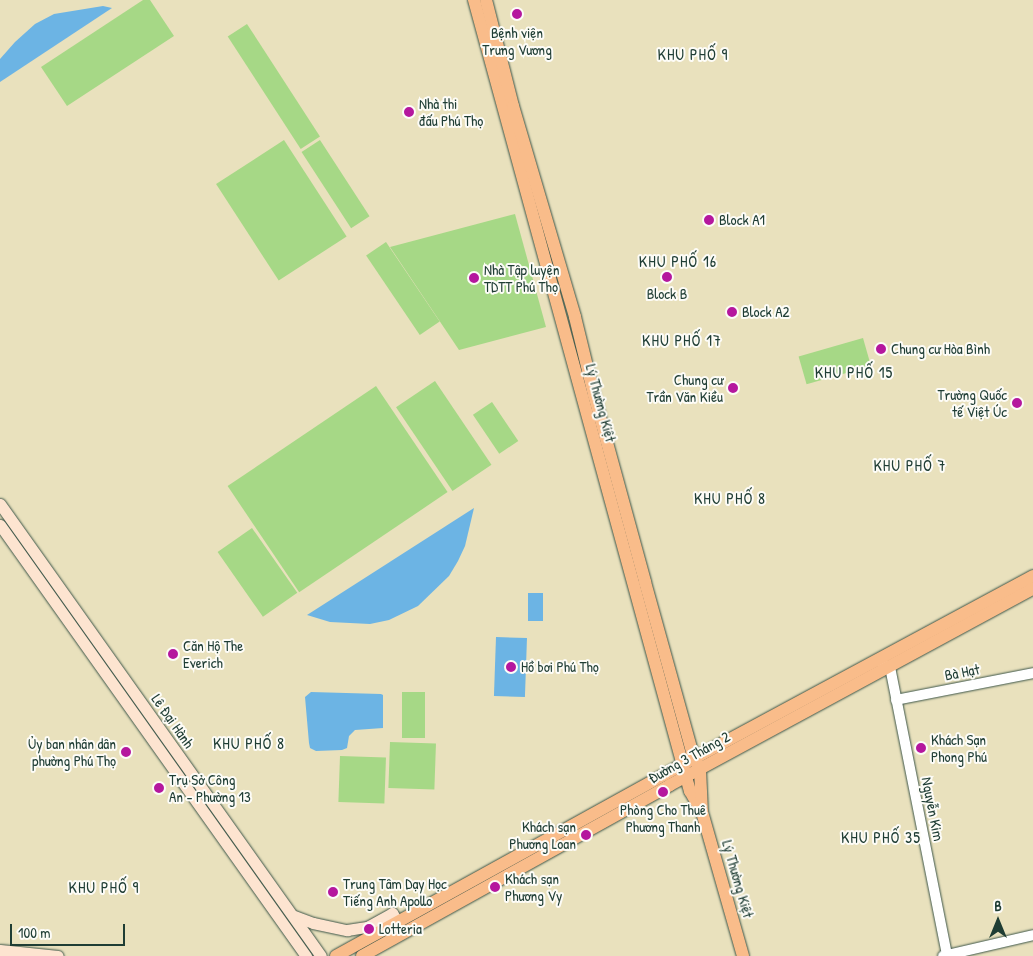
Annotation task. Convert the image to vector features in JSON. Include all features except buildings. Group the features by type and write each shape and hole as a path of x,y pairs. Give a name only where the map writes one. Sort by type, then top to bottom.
{"main road":[{"name":"Lý Thường Kiệt","path":"474,0 685,770 693,797 702,812"},
{"name":"Lý Thường Kiệt","path":"486,0 513,106 575,317 594,395 687,734 698,764 702,812 743,956"},
{"name":"Lê Đại Hành","path":"2,512 321,956"},
{"name":"Lê Đại Hành","path":"0,525 306,956"},
{"path":"874,661 1033,576"},
{"name":"Đường 3 Tháng 2","path":"362,956 685,770 890,667 1033,589"},
{"name":"Đường 3 Tháng 2","path":"698,764 725,742 874,661"},
{"path":"687,734 703,742 725,742"},
{"path":"679,748 669,779 693,797"},
{"name":"Đường 3 Tháng 2","path":"336,956 669,779"},
{"path":"294,916 313,923 347,930 366,927 392,913 398,922"},
{"path":"0,950 58,956"}],"street":[{"path":"874,661 890,667"},
{"name":"Nguyễn Kim","path":"890,667 945,956"},
{"name":"Bà Hạt","path":"896,700 1033,673"},
{"path":"945,956 1033,935"}],"green space":[{"path":"143,0 150,0 174,36 67,106 41,67"},
{"path":"247,24 320,136 301,149 228,37"},
{"path":"284,140 347,236 279,281 216,184"},
{"path":"320,140 370,216 351,228 302,152"},
{"path":"515,214 546,327 459,350 390,247"},
{"path":"386,242 440,322 420,335 366,255"},
{"path":"863,338 871,366 807,384 799,356"},
{"path":"435,381 491,465 453,491 396,407"},
{"path":"376,386 448,492 299,592 228,486"},
{"path":"492,402 518,441 499,454 473,415"},
{"path":"252,528 297,593 263,617 218,552"},
{"path":"402,692 425,692 425,738 402,738"},
{"path":"390,742 436,744 434,790 388,788"},
{"path":"340,756 386,758 384,804 338,802"}],"water":[{"path":"103,6 112,8 0,82 0,59 35,24 54,14"},
{"path":"474,508 465,546 458,561 449,576 418,606 389,620 370,624 330,622 307,615"},
{"path":"528,593 543,593 543,621 528,621"},
{"name":"Hồ bơi Phú Thọ","path":"496,637 527,638 525,697 494,696"},
{"path":"311,692 383,695 383,728 355,730 349,736 347,748 342,750 316,751 310,748 305,697"}],"place":[{"name":"Bệnh viện Trưng Vương","path":"517,14"},
{"name":"Nhà thi đấu Phú Thọ","path":"409,112"},
{"name":"Block A1","path":"709,220"},
{"name":"Block B","path":"667,277"},
{"name":"Nhà Tập luyện TDTT Phú Thọ","path":"474,278"},
{"name":"Block A2","path":"732,312"},
{"name":"Chung cư Hòa Bình","path":"881,349"},
{"name":"Chung cư Trần Văn Kiều","path":"733,388"},
{"name":"Trường Quốc tế Việt Úc","path":"1017,403"},
{"name":"Căn Hộ The Everich","path":"173,654"},
{"name":"Hồ bơi Phú Thọ","path":"511,667"},
{"name":"Khách Sạn Phong Phú","path":"921,748"},
{"name":"Ủy ban nhân dân phường Phú Thọ","path":"126,752"},
{"name":"Trụ Sở Công An - Phường 13","path":"159,788"},
{"name":"Phòng Cho Thuê Phương Thanh","path":"663,792"},
{"name":"Khách sạn Phương Loan","path":"586,835"},
{"name":"Khách sạn Phương Vy","path":"495,887"},
{"name":"Trung Tâm Dạy Học Tiếng Anh Apollo","path":"333,892"},
{"name":"Lotteria","path":"369,929"}],"district":[{"name":"KHU PHỐ 9","path":"693,54"},
{"name":"KHU PHỐ 16","path":"678,261"},
{"name":"KHU PHỐ 17","path":"682,340"},
{"name":"KHU PHỐ 15","path":"854,372"},
{"name":"KHU PHỐ 7","path":"910,465"},
{"name":"KHU PHỐ 8","path":"730,498"},
{"name":"KHU PHỐ 8","path":"249,743"},
{"name":"KHU PHỐ 35","path":"881,837"},
{"name":"KHU PHỐ 9","path":"104,887"}]}
